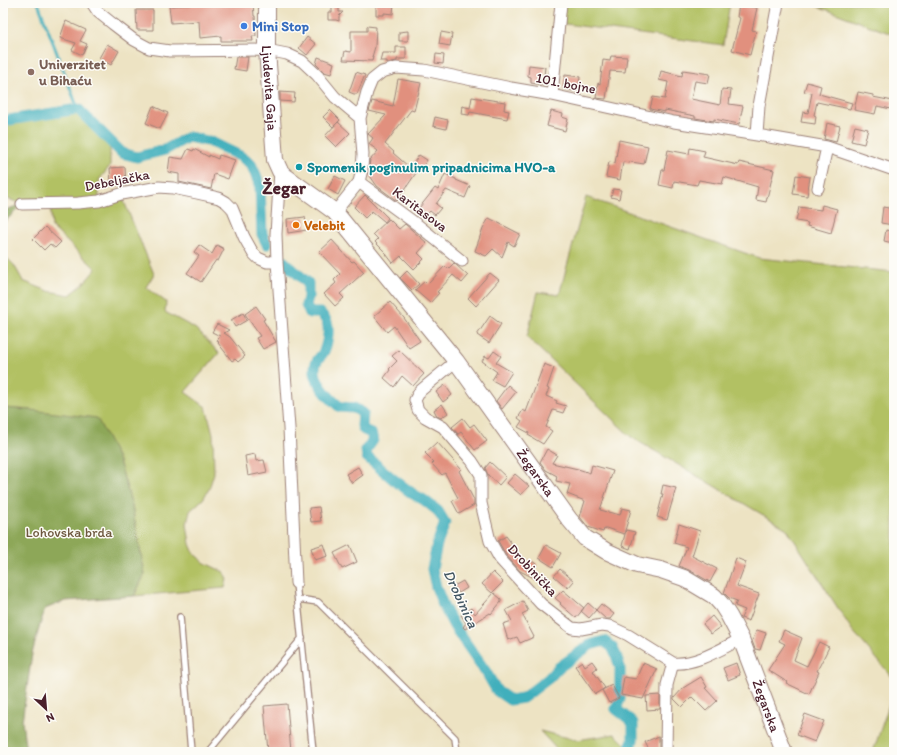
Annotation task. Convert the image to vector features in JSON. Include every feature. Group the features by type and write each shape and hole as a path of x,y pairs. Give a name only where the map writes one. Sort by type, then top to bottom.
{"street":[{"path":"92,3 98,12 113,24 134,40 149,48 170,51 267,50 287,54 302,61 335,97 360,118"},
{"name":"Ljudevita Gaja","path":"267,3 267,50 274,160 280,172"},
{"path":"552,95 561,3"},
{"path":"757,135 759,106 778,3"},
{"name":"101. bojne","path":"335,212 359,182 363,154 360,118 372,80 382,72 396,68 424,70 552,95 674,122 827,147 894,170"},
{"path":"818,188 827,147"},
{"path":"280,172 276,234 277,262 289,428 296,583"},
{"name":"Žegarska","path":"280,172 335,212 456,361 569,519 585,538 606,551 637,566 661,570 684,578 714,596 722,605 741,639 784,752"},
{"name":"Karitasova","path":"359,182 419,226 462,261"},
{"name":"Debeljačka","path":"22,204 100,201 121,194 158,187 173,188 197,193 218,198 226,202 232,208 244,237 253,253 258,258 267,262 277,262"},
{"name":"Drobinička","path":"456,361 420,391 415,400 418,410 425,417 443,427 472,461 481,475 481,504 487,532 492,546 500,559 541,604 572,628 581,629 602,625 609,626 628,635 673,663"},
{"path":"666,752 667,685 673,663 681,664 711,654 741,639"}],"lane":[{"path":"296,583 313,752"},
{"path":"298,600 318,602 455,738 457,752"},
{"path":"180,617 191,752"},
{"path":"208,752 302,638"}],"green space":[{"path":"561,3 730,3 723,45 558,23"},
{"path":"809,3 894,3 894,35"},
{"path":"78,109 110,142 110,166 99,180 99,200 121,194 154,274 146,287 166,302 165,312 196,329 219,353 185,392 206,407 213,434 214,473 209,489 203,499 190,511 187,524 190,544 194,554 205,563 224,572 227,579 225,588 134,596 145,574 132,506 119,461 31,410 3,408 3,254 14,265 23,281 48,291 70,295 82,285 96,269 52,227 50,203 22,204 3,197 3,121"},
{"path":"586,197 759,258 894,272 894,679 852,630 787,529 631,437 527,337 538,292 559,295"},
{"path":"22,204 3,224 3,211"},
{"name":"Lohovska brda","path":"3,408 97,418 119,461 132,506 145,574 134,596 65,601 45,609 32,654 22,721 26,752 3,752"},
{"path":"894,690 894,752 873,752"},
{"path":"540,731 577,740 615,734 627,746 629,752 559,752"}],"building":[{"path":"190,3 253,3 256,36 252,36 253,41 221,41 221,36 200,38 199,21 171,23 169,6 190,5"},
{"path":"332,3 339,3 339,12 343,12 339,16 339,21 328,20 328,12 332,12"},
{"path":"376,3 394,3 393,14 384,13 384,15 376,15"},
{"path":"739,5 757,8 752,30 756,31 750,55 732,50 740,18 737,17"},
{"path":"136,10 153,10 153,30 137,30"},
{"path":"66,21 86,30 80,41 87,44 82,55 72,50 76,43 60,38"},
{"path":"367,26 376,27 375,47 372,61 343,60 345,51 351,52 351,31 367,31"},
{"path":"408,31 408,41 399,41 399,32"},
{"path":"441,32 452,34 450,46 439,44"},
{"path":"307,37 316,44 307,55 299,48"},
{"path":"107,44 119,51 111,65 99,58"},
{"path":"396,47 406,47 406,59 397,59 397,61 387,63 387,61 380,61 382,53 396,53"},
{"path":"436,54 444,55 443,64 435,63"},
{"path":"611,56 627,57 625,72 610,71 606,99 596,98 598,83 600,84 603,60 610,61"},
{"path":"236,57 248,57 246,71 234,69"},
{"path":"318,57 334,63 331,74 324,72 316,64"},
{"path":"529,65 545,67 543,85 531,83 531,77 528,76"},
{"path":"683,70 710,74 708,83 695,81 691,99 720,105 722,89 731,90 729,104 743,106 739,124 714,119 714,121 695,118 695,116 665,110 665,112 650,109 653,97 665,99 668,82 659,80 661,71 682,76"},
{"path":"356,72 365,75 357,94 354,94 349,92"},
{"path":"565,75 580,77 578,92 563,89"},
{"path":"398,79 421,83 414,111 411,110 385,144 416,173 397,201 377,186 368,173 370,160 378,151 369,144 373,138 368,134 386,115 369,111 372,101 393,106"},
{"path":"807,82 821,86 819,94 852,103 850,109 817,102 814,115 816,116 815,124 801,122 803,112 808,113 812,93 804,92"},
{"path":"280,92 295,93 294,102 280,101"},
{"path":"858,92 893,101 891,109 877,106 875,114 854,110"},
{"path":"472,97 505,102 504,110 509,111 507,119 470,112 469,115 461,114 462,106 470,108"},
{"path":"153,106 168,113 160,129 146,123"},
{"path":"330,110 340,120 333,127 323,117"},
{"path":"551,111 563,114 562,117 568,119 565,131 547,126"},
{"path":"435,117 448,120 446,129 433,126"},
{"path":"338,122 350,133 336,147 325,136"},
{"path":"827,123 840,126 836,142 824,139"},
{"path":"855,126 868,129 864,144 851,141"},
{"path":"619,140 648,146 644,164 623,162 620,180 606,177 609,162 615,163"},
{"path":"690,148 705,151 703,157 738,165 739,162 774,170 766,202 756,200 758,187 724,177 722,184 699,180 697,185 674,181 673,188 659,185 668,150 689,154"},
{"path":"188,149 193,151 194,149 209,157 209,155 218,159 219,155 235,160 228,179 214,174 211,189 179,182 179,174 168,172 170,157 183,159"},
{"path":"419,155 427,160 420,171 412,165"},
{"path":"125,167 126,185 111,186 110,168"},
{"path":"445,174 470,186 465,198 446,190 436,204 441,208 435,215 430,211 427,214 419,208 435,188 438,190"},
{"path":"796,175 810,177 807,196 793,194"},
{"path":"335,176 345,181 338,195 328,189"},
{"path":"613,189 621,190 619,199 611,197"},
{"path":"365,195 388,218 385,222 372,211 365,218 354,207"},
{"path":"822,205 837,209 831,233 807,226 808,223 796,221 799,207 821,210"},
{"path":"883,207 894,209 893,225 881,223"},
{"path":"305,217 307,230 288,233 287,219"},
{"path":"489,218 520,234 514,246 508,242 502,257 493,249 486,256 475,251 483,228"},
{"path":"389,219 399,229 405,224 427,243 418,253 424,259 414,269 401,256 393,263 387,254 375,242 378,239 373,234"},
{"path":"45,227 61,242 55,248 50,244 44,250 33,239"},
{"path":"886,230 894,232 893,243 884,241"},
{"path":"332,240 352,262 354,261 364,272 340,294 344,298 335,306 324,294 336,283 334,280 340,274 319,252"},
{"path":"199,245 212,254 217,245 224,249 218,261 216,260 201,282 187,273 199,256 194,252"},
{"path":"454,263 468,276 462,283 453,275 437,292 439,293 430,303 415,290 425,281 428,284 445,266 448,269"},
{"path":"407,271 419,284 412,290 400,278"},
{"path":"490,273 499,280 476,306 468,298"},
{"path":"390,302 404,318 420,341 409,348 394,326 387,332 374,316"},
{"path":"256,306 265,319 263,320 276,342 263,349 256,338 260,336 245,314"},
{"path":"243,313 247,320 235,327 231,320"},
{"path":"490,316 501,324 489,343 477,335"},
{"path":"217,324 229,330 224,333 230,337 245,356 238,362 235,359 232,361 218,343 219,342 217,341 220,336 212,332"},
{"path":"399,350 424,374 413,386 402,376 394,387 384,378 390,370 389,369 397,361 392,356"},
{"path":"494,351 501,356 496,363 512,372 503,386 492,380 497,372 482,361 485,356 489,358"},
{"path":"544,364 554,368 547,388 549,389 546,396 557,401 556,403 566,406 563,413 553,410 546,427 552,431 543,444 528,435 529,433 518,427 522,421 518,418 523,410 526,412"},
{"path":"445,385 452,395 443,402 436,392"},
{"path":"508,385 516,392 502,409 496,401"},
{"path":"442,404 448,413 441,418 437,416 434,410"},
{"path":"463,418 470,427 474,424 487,441 475,450 461,432 458,434 452,427"},
{"path":"437,442 461,469 459,471 474,500 474,505 459,514 452,501 458,498 445,473 442,475 432,464 434,462 425,453"},
{"path":"547,449 557,455 552,463 590,473 592,465 613,471 600,510 620,515 622,508 631,510 624,534 606,528 603,532 588,527 580,517 585,501 567,494 570,484 556,481 557,476 546,470 540,462"},
{"path":"255,454 256,461 264,460 267,472 248,476 245,456"},
{"path":"490,462 506,477 499,485 488,475 485,468"},
{"path":"358,467 363,475 352,483 346,474"},
{"path":"515,474 529,486 521,495 507,483"},
{"path":"663,485 676,488 667,520 657,517 663,494 661,494"},
{"path":"319,507 321,521 311,522 309,508"},
{"path":"679,524 700,531 692,556 717,569 710,582 679,566 687,547 674,543"},
{"path":"626,530 635,532 630,549 622,546"},
{"path":"506,536 527,564 529,560 537,564 533,572 540,581 520,571 506,555 498,541"},
{"path":"324,544 328,556 315,560 311,548"},
{"path":"350,545 357,562 342,569 334,553"},
{"path":"546,545 561,553 553,567 539,558"},
{"path":"736,558 746,562 737,586 759,594 749,621 741,618 745,610 735,606 737,601 729,598 724,593"},
{"path":"560,569 574,581 568,588 554,576"},
{"path":"493,572 503,582 492,593 482,584"},
{"path":"463,581 467,588 459,593 454,586"},
{"path":"563,590 584,608 576,618 555,598"},
{"path":"494,593 501,599 501,602 491,614 490,613 465,629 463,627 466,623 461,615 471,608 475,614"},
{"path":"523,601 528,611 522,614 534,637 520,643 517,637 508,640 503,624 512,621 506,610"},
{"path":"588,603 596,610 589,618 581,611"},
{"path":"601,604 614,614 610,619 606,619 596,610"},
{"path":"712,616 721,627 711,634 703,624"},
{"path":"757,630 766,633 760,650 755,649 752,641"},
{"path":"784,630 802,638 794,660 807,666 819,642 829,647 817,671 819,672 809,694 786,683 787,682 768,670 785,644 779,641"},
{"path":"582,661 585,666 592,661 597,668 593,671 605,688 595,694 575,666"},
{"path":"643,663 657,669 643,699 621,695 624,677 636,679"},
{"path":"736,663 740,675 728,680 723,668"},
{"path":"701,677 707,687 705,688 717,701 706,711 692,697 682,707 674,698 683,688"},
{"path":"612,685 619,698 609,703 602,690"},
{"path":"660,695 660,709 647,710 646,696"},
{"path":"287,704 291,752 268,752 264,706"},
{"path":"805,714 824,721 815,742 797,735"},
{"path":"659,736 659,752 650,752 645,742"}],"waterway":[{"path":"38,3 78,109"},
{"name":"Drobinica","path":"3,121 78,109 122,153 137,157 165,150 188,137 211,142 240,156 251,164 260,187 262,234 267,244"},
{"name":"Drobinica","path":"283,261 308,283 308,297 306,305 310,313 320,313 327,322 327,342 315,369 318,382 331,399 340,407 354,408 363,413 362,426 364,430 371,433 373,440 366,450 367,457 393,479 438,511 445,523 437,544 432,569 436,587 454,626 486,672 497,691 510,700 523,698 549,678 558,668 590,645 604,641 612,647 620,667 620,699 616,709 633,723 633,740 628,752"}],"place":[{"name":"Mini Stop","path":"244,26"},
{"name":"Univerzitet u Bihaću","path":"31,72"},
{"name":"Spomenik poginulim pripadnicima HVO-a","path":"299,167"},
{"name":"Velebit","path":"296,225"}],"district":[{"name":"Žegar","path":"284,188"}]}
